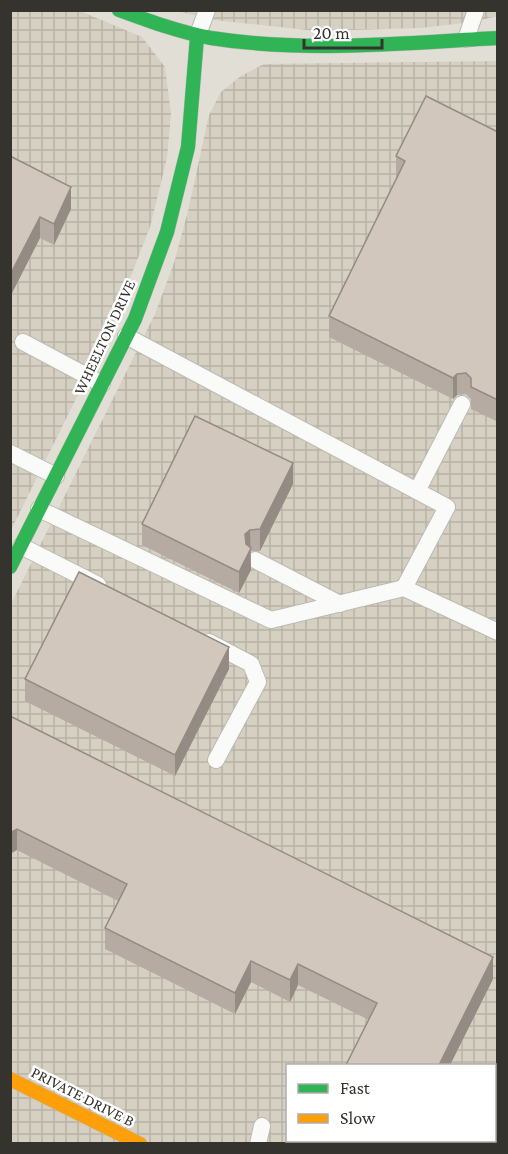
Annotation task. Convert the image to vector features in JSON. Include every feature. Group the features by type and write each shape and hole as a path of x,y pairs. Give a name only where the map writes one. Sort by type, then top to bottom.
{"street":[{"path":"119,10 197,37 330,47 498,38"},
{"name":"WHEELTON DRIVE","path":"10,567 126,336 167,232 188,147 197,37"},
{"name":"PRIVATE DRIVE B","path":"10,1079 140,1143"}],"lane":[{"path":"197,37 207,10"},
{"path":"466,39 476,10"},
{"path":"126,336 447,507 404,588"},
{"path":"23,342 102,384"},
{"path":"417,491 462,404"},
{"path":"10,453 56,476"},
{"path":"39,509 271,620 404,588 498,632"},
{"path":"21,546 115,594"},
{"path":"255,560 340,604"},
{"path":"198,637 251,664 258,682 216,760"},
{"path":"258,1143 262,1126"}],"shaded area":[{"path":"497,10 498,16 472,22 421,28 317,31 213,20 177,11"},
{"path":"11,11 80,11 142,37 165,67 171,114 167,158 150,227 109,332 11,530"},
{"path":"497,61 497,1143 11,1143 10,606 155,314 174,263 209,115 221,92 241,76 264,64"}],"building":[{"path":"426,96 498,132 498,400 471,387 471,378 466,373 457,374 453,378 329,316 405,161 396,156"},
{"path":"10,156 71,187 54,224 40,217 10,275"},
{"path":"195,416 293,463 260,529 250,530 245,534 246,544 251,548 239,572 142,524"},
{"path":"79,572 229,647 175,755 25,679"},
{"path":"10,716 493,957 440,1064 346,1064 377,1003 298,964 290,980 251,961 235,993 105,928 127,884 17,829 10,833"}],"traffic: fast":[{"path":"119,10 187,33 247,43 354,46 498,38"},
{"path":"10,567 135,319 167,232 188,147 197,37"}],"traffic: slow":[{"path":"10,1079 140,1144"}]}
